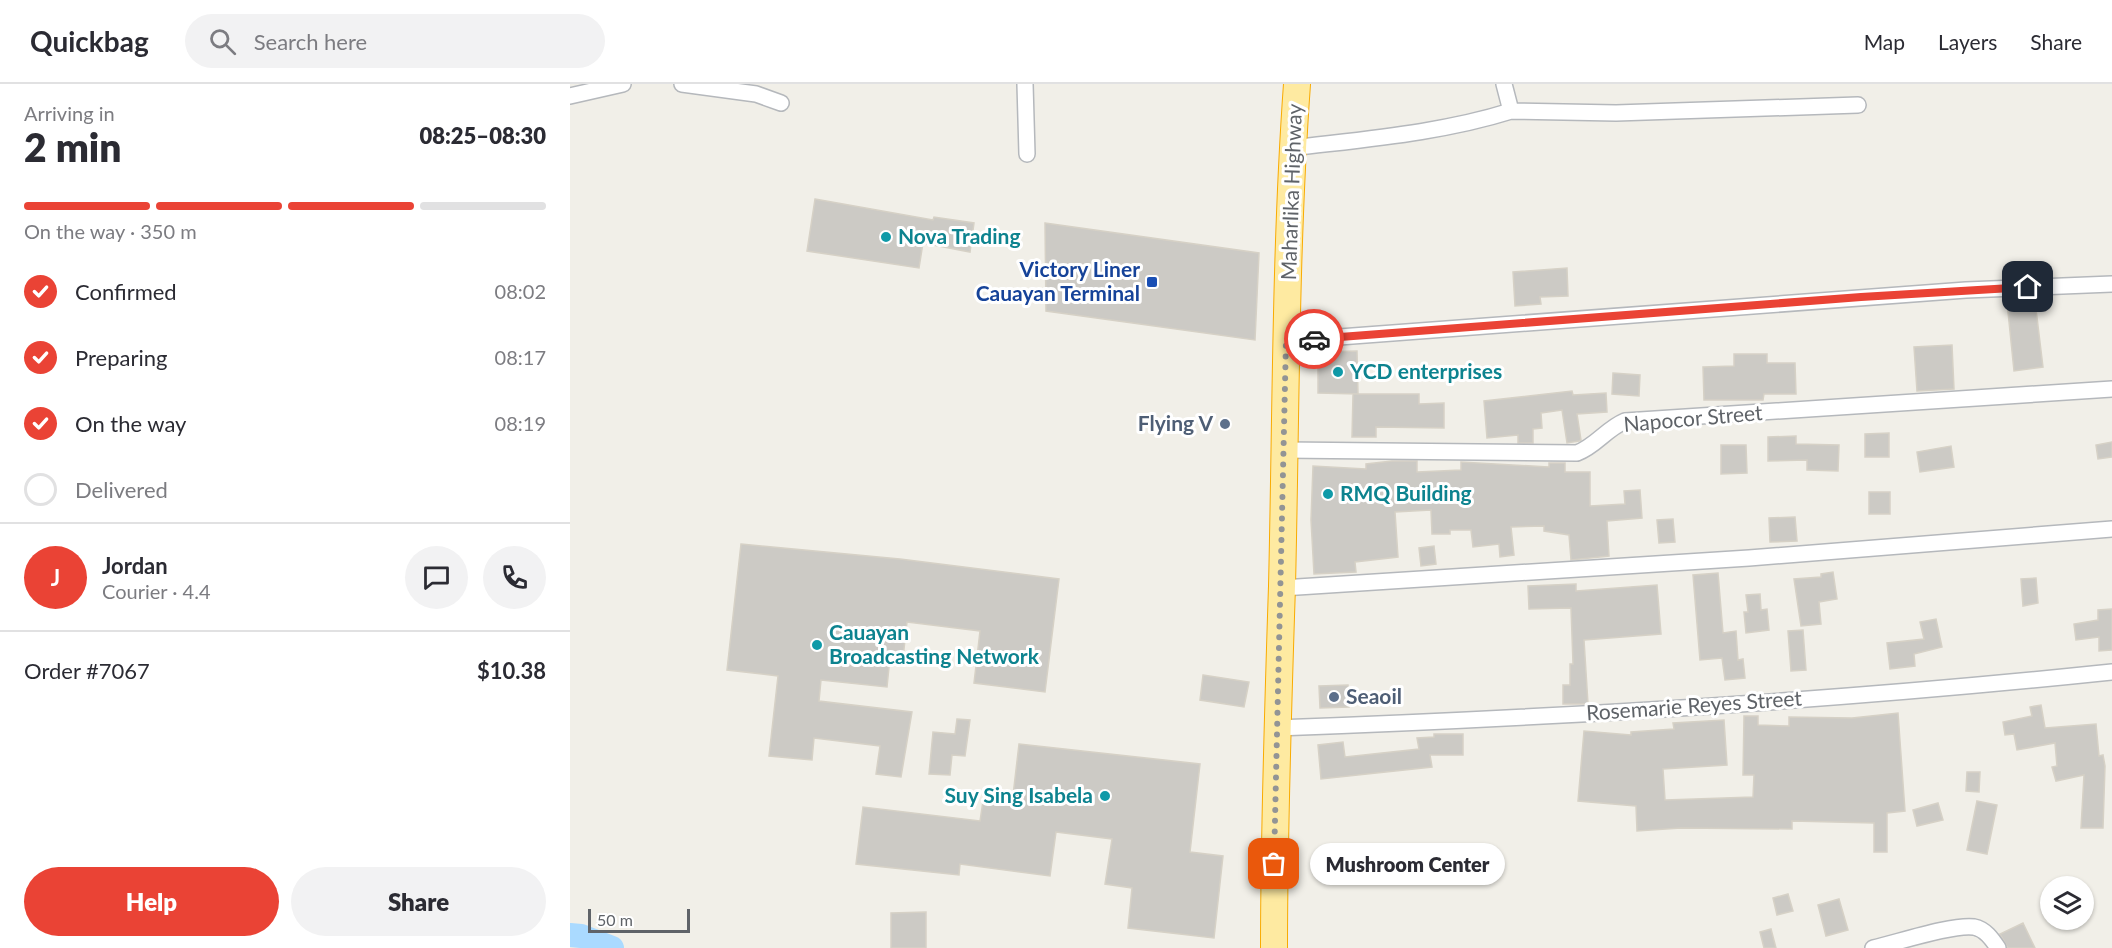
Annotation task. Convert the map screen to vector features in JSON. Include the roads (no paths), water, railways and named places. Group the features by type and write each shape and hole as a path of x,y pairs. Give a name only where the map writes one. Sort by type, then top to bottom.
{"highway":[{"name":"Maharlika Highway","path":"1274,948 1276,728 1282,588 1286,341 1292,148 1297,84"}],"street":[{"path":"570,96 624,84"},
{"path":"682,84 756,94 781,103"},
{"path":"1025,84 1027,154"},
{"path":"1504,84 1511,111"},
{"path":"1292,148 1429,130 1482,120 1511,111 1616,113 1858,105"},
{"path":"1286,341 1931,292 2112,284"},
{"name":"Napocor Street","path":"1284,450 1577,453 1590,449 1610,428 1625,421 2112,389"},
{"path":"1282,588 1725,560 2112,529"},
{"name":"Rosemarie Reyes Street","path":"1276,728 1426,723 1634,711 1960,688 2112,672"},
{"path":"1873,948 1958,928 1973,927 1983,931 1998,948"}],"waterway":[{"path":"570,935 581,936 612,948"}],"place":[{"name":"Nova Trading","path":"886,237"},
{"name":"Victory Liner Cauayan Terminal","path":"1152,282"},
{"name":"YCD enterprises","path":"1338,372"},
{"name":"Flying V","path":"1225,424"},
{"name":"RMQ Building","path":"1328,494"},
{"name":"Cauayan Broadcasting Network","path":"817,645"},
{"name":"Seaoil","path":"1334,697"},
{"name":"Suy Sing Isabela","path":"1105,796"},
{"name":"Mushroom Center","path":"1274,864"}]}
